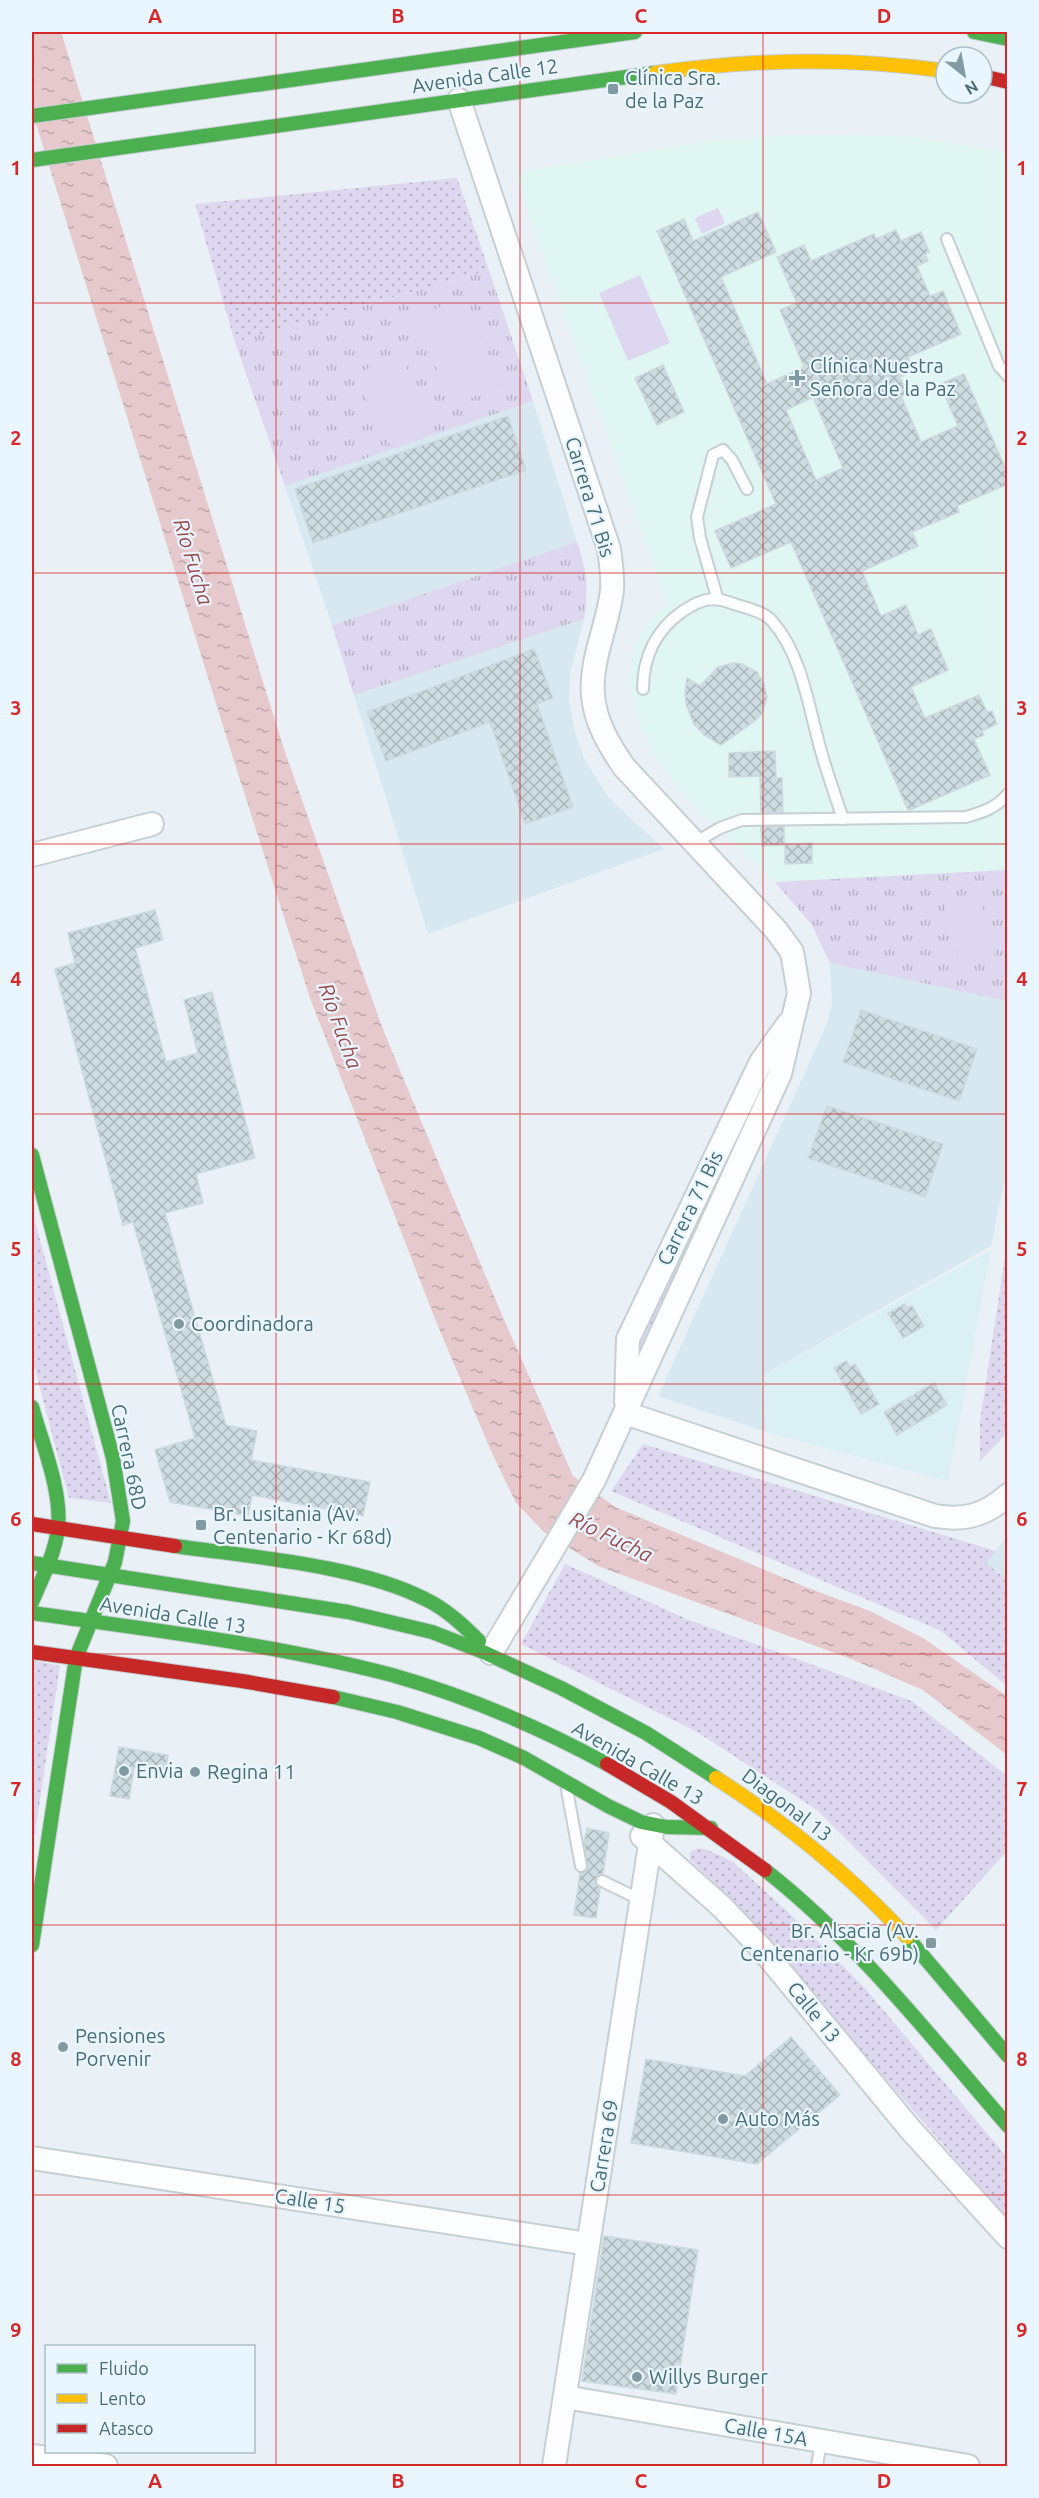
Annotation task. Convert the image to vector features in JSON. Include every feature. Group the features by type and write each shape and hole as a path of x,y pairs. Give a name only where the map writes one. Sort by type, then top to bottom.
{"main road":[{"name":"Avenida Calle 12","path":"32,116 635,32"},
{"path":"974,32 1008,39"},
{"name":"Avenida Calle 12","path":"32,159 709,65 774,60 833,61 934,69"},
{"name":"Carrera 68D","path":"32,1155 113,1458 123,1512 121,1538 110,1575 76,1658 32,1945"},
{"path":"32,1407 55,1496 58,1528 47,1565 32,1602"},
{"path":"32,1524 321,1568 377,1581 407,1590 440,1608 457,1620 491,1653"},
{"name":"Avenida Calle 13","path":"32,1563 348,1612 430,1631 491,1653"},
{"name":"Avenida Calle 13","path":"32,1613 272,1650 342,1664 447,1692 528,1724 641,1782 711,1828"},
{"path":"32,1652 188,1673 347,1700 450,1727 502,1747 604,1804"},
{"name":"Diagonal 13","path":"491,1653 615,1715 664,1744 732,1787 813,1847 891,1921 1008,2056"},
{"path":"450,1727 528,1724"},
{"path":"711,1828 802,1899 832,1928 898,1999 1008,2126"},
{"name":"Avenida Calle 13","path":"652,1834 711,1828"}],"street":[{"name":"Carrera 71 Bis","path":"459,100 609,549 612,573 611,592 594,664 593,696 599,723 609,745 624,767 776,930 792,952 799,993 794,1016 760,1062 627,1339 625,1413 594,1480 491,1653"},
{"path":"32,855 152,824"},
{"path":"625,1413 935,1516 962,1519 974,1516 987,1512 1008,1495"},
{"name":"Calle 13","path":"604,1804 652,1834 761,1948 910,2129 1008,2237"},
{"name":"Carrera 69","path":"554,2466 652,1834"},
{"name":"Calle 15","path":"32,2158 588,2244"},
{"name":"Calle 15A","path":"565,2397 968,2466"},
{"path":"32,2456 106,2466"}],"lane":[{"path":"947,239 999,366 1008,376"},
{"path":"717,597 700,538 697,517 713,455 723,450 732,460 747,489"},
{"path":"643,689 646,657 670,620 695,604 717,597 755,611 771,620 791,652 843,819"},
{"path":"696,842 720,828 742,820 966,817 987,811 1008,794"},
{"path":"564,1781 581,1866"},
{"path":"602,1881 641,1900"},
{"path":"817,2466 821,2441"}],"shaded area":[{"name":"Clínica Nuestra Señora de la Paz","path":"788,135 906,136 1007,153 1007,870 775,882 682,793 654,754 637,716 629,683 632,658 640,636 652,619 668,605 514,173 713,141"},
{"path":"533,401 577,542 332,625 285,486"},
{"path":"584,619 570,674 569,700 574,729 584,758 608,797 664,849 428,934 354,695"},
{"path":"830,963 1007,1001 1007,1168 991,1246 762,1376 766,1432 658,1396 826,1026 832,1004"},
{"path":"991,1250 948,1481 766,1432 762,1376"},
{"path":"1007,1536 1007,1580 986,1563"}],"green space":[{"path":"457,178 489,270 235,342 195,204"},
{"path":"718,208 725,223 702,234 695,218"},
{"path":"489,270 533,401 285,486 235,342"},
{"path":"640,275 670,343 628,361 599,293"},
{"path":"461,297 502,383 454,406 413,320"},
{"path":"399,353 433,423 389,444 355,375"},
{"path":"577,542 586,580 584,619 354,695 332,625"},
{"path":"1007,870 1007,1001 830,963 812,925 775,882"},
{"path":"979,892 995,955 960,964 943,901"},
{"path":"757,1085 764,1088 641,1356 641,1339"},
{"path":"32,1210 111,1503 69,1498 32,1358"},
{"path":"1007,1244 1007,1433 980,1461 980,1421"},
{"path":"643,1444 996,1551 986,1563 1007,1580 1007,1686 941,1631 611,1491"},
{"path":"565,1564 689,1620 912,1701 1007,1776 1007,1851 936,1930 817,1810 697,1732 521,1644"},
{"path":"32,1660 60,1666 32,1853"},
{"path":"698,1848 708,1850 733,1862 864,1987 1007,2157 1007,2218 718,1886 690,1860 690,1852"}],"water":[{"name":"Río Fucha","path":"32,32 61,32 283,746 382,1027 499,1308 573,1476 615,1507 808,1588 870,1611 923,1638 1007,1696 1007,1755 923,1690 851,1659 598,1566 544,1532 516,1503 491,1451 437,1324 310,998 32,111"}],"building":[{"path":"758,212 776,252 721,277 767,384 804,367 780,310 797,303 777,257 804,245 811,261 874,234 876,239 896,230 901,241 921,232 929,252 925,254 928,261 917,266 930,296 943,291 961,334 908,357 914,371 900,377 907,394 901,396 921,442 958,426 940,384 964,374 1008,474 1008,484 957,506 959,512 912,532 918,546 862,571 881,616 906,605 918,635 931,629 948,670 911,687 925,718 979,695 987,712 992,711 997,724 982,731 984,735 974,739 990,775 908,810 791,542 731,568 715,531 776,504 657,231 684,219 693,241","holes":["813,397 843,468 816,480 786,410"]},
{"path":"663,365 684,412 657,425 635,378"},
{"path":"508,416 526,470 313,543 295,489"},
{"path":"534,649 553,698 537,704 573,807 525,824 490,722 386,761 367,712"},
{"path":"733,663 742,664 757,672 764,684 767,698 762,713 756,720 721,745 704,735 694,724 686,704 685,691 687,678 700,686 718,667"},
{"path":"775,751 776,778 782,778 783,812 761,812 760,776 729,777 729,753"},
{"path":"761,827 784,827 784,845 762,846"},
{"path":"812,843 812,863 785,864 785,844"},
{"path":"155,910 163,940 135,948 166,1062 198,1053 184,1000 212,992 255,1158 196,1174 203,1203 165,1213 226,1425 257,1431 251,1460 370,1482 363,1516 252,1495 248,1516 170,1502 155,1450 195,1438 133,1222 123,1225 55,969 75,963 68,933"},
{"path":"861,1010 977,1049 959,1101 843,1062"},
{"path":"827,1106 943,1144 925,1197 808,1158"},
{"path":"905,1304 907,1308 912,1306 924,1326 903,1338 888,1313"},
{"path":"846,1361 850,1367 855,1364 879,1404 861,1414 834,1368"},
{"path":"934,1383 947,1405 897,1435 884,1412"},
{"name":"Envia","path":"119,1747 168,1755 165,1774 134,1768 129,1799 110,1796"},
{"path":"587,1828 609,1833 603,1874 597,1875 595,1881 600,1889 596,1918 574,1915 580,1873 585,1872 588,1868 584,1843"},
{"name":"Auto Más","path":"791,2037 840,2095 757,2164 631,2143 646,2059 745,2076"},
{"path":"604,2236 698,2250 676,2394 582,2381"}],"traffic: fast":[{"path":"32,116 635,32"},
{"path":"974,32 1008,39"},
{"path":"32,160 655,73"},
{"path":"32,1155 113,1458 123,1521 115,1562 76,1658 32,1945"},
{"path":"32,1407 54,1483 58,1514 54,1547 32,1602"},
{"path":"175,1546 336,1570 398,1587 433,1603 454,1618 479,1641"},
{"path":"32,1563 348,1612 432,1632 481,1651 561,1688 646,1733 716,1778"},
{"path":"32,1613 258,1646 392,1675 502,1714 555,1737 607,1764"},
{"path":"333,1697 397,1712 479,1738 524,1758 641,1822 667,1827 711,1828"},
{"path":"765,1870 799,1898 862,1960 922,2025 1008,2126"},
{"path":"907,1937 1008,2056"}],"traffic: slow":[{"path":"655,73 691,68 801,61 873,63 934,69"},
{"path":"716,1778 768,1813 817,1852 886,1914 907,1937"}],"traffic: jam":[{"path":"994,79 1008,82"},
{"path":"32,1524 175,1546"},
{"path":"32,1652 242,1681 333,1697"},
{"path":"607,1764 671,1802 765,1870"}],"place":[{"name":"Clínica Sra. de la Paz","path":"613,89"},
{"name":"Clínica Nuestra Señora de la Paz","path":"797,378"},
{"name":"Coordinadora","path":"179,1324"},
{"name":"Br. Lusitania (Av. Centenario - Kr 68d)","path":"201,1525"},
{"name":"Envia","path":"124,1771"},
{"name":"Regina 11","path":"195,1772"},
{"name":"Br. Alsacia (Av. Centenario - Kr 69b)","path":"931,1943"},
{"name":"Pensiones Porvenir","path":"63,2047"},
{"name":"Auto Más","path":"723,2119"},
{"name":"Willys Burger","path":"637,2377"}]}
